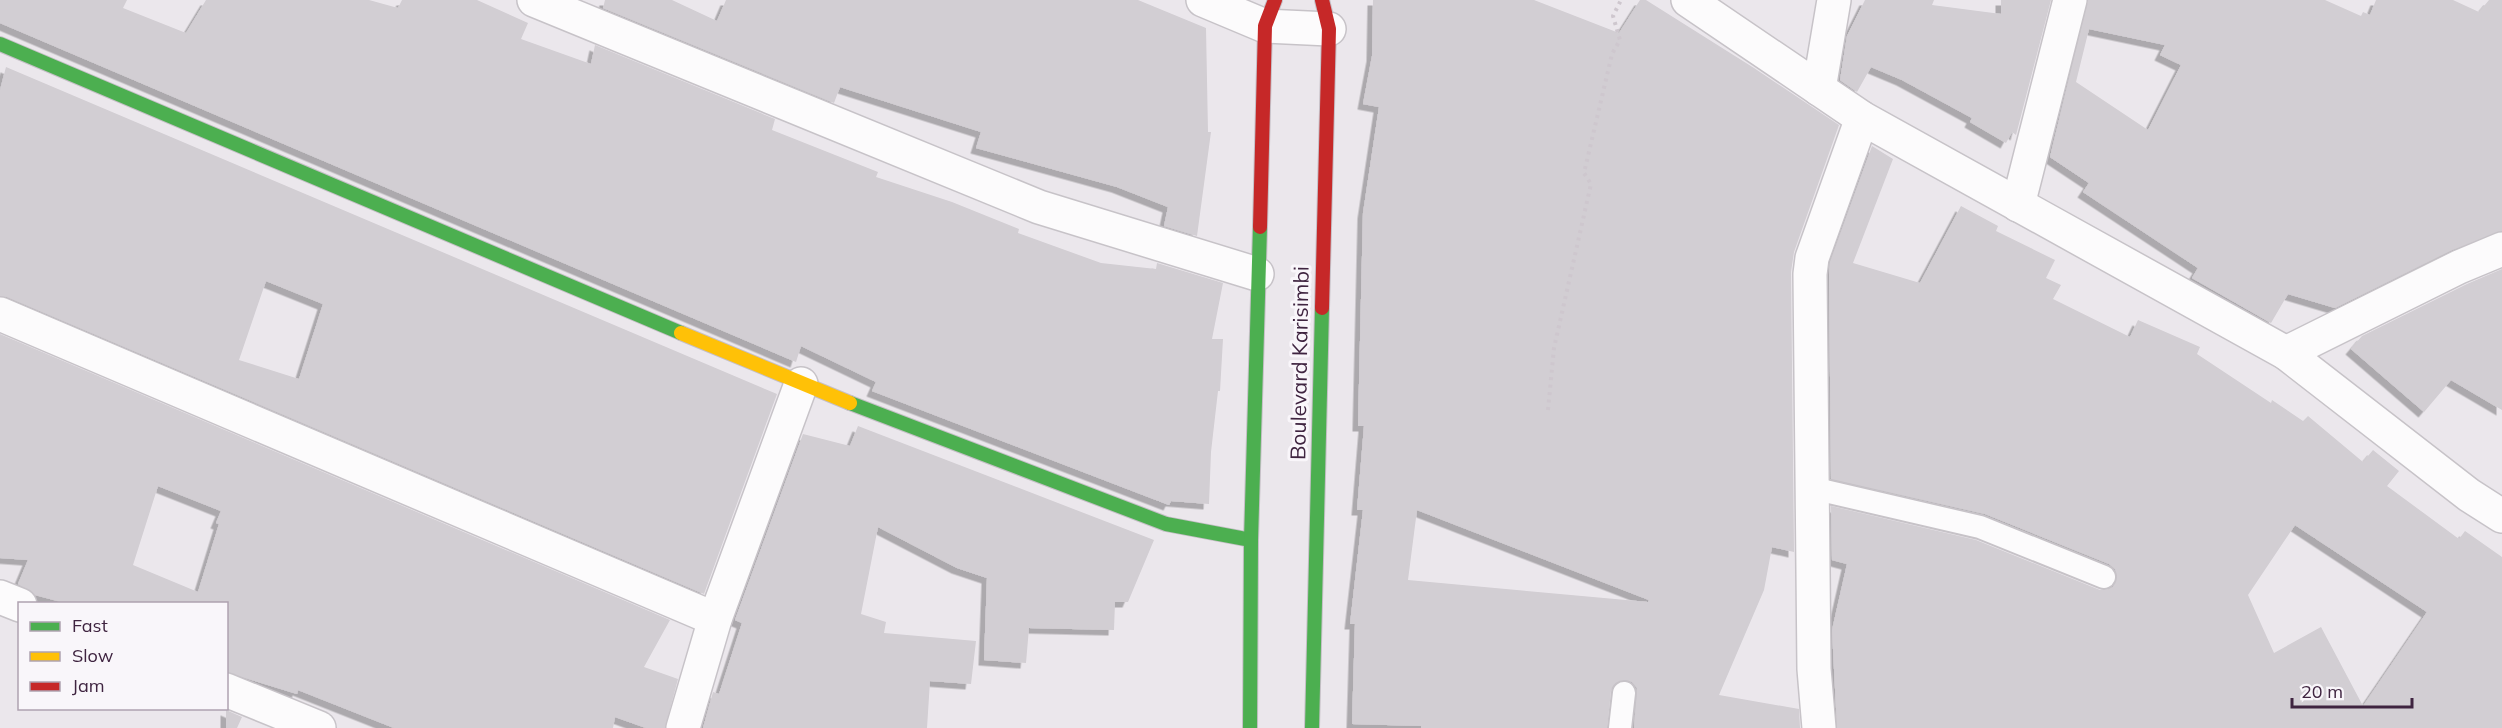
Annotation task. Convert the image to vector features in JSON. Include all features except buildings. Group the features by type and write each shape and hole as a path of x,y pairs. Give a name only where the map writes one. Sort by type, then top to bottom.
{"main road":[{"path":"1250,728 1251,540 1257,274 1270,13"},
{"name":"Boulevard Karisimbi","path":"1312,728 1325,14"},
{"path":"0,44 801,384 1166,524 1251,540"}],"street":[{"path":"534,0 1039,207 1257,274"},
{"path":"1203,0 1270,13 1325,14"},
{"path":"1688,0 1862,118 2286,353 2469,495 2502,516"},
{"path":"1819,89 1834,0"},
{"path":"2018,206 2070,0"},
{"path":"1819,728 1814,669 1810,274 1812,258 1862,118"},
{"path":"2286,353 2459,267 2502,249"},
{"path":"0,314 715,619"},
{"path":"683,728 715,619 801,384"},
{"path":"0,597 18,604"},
{"path":"228,691 319,728"}],"lane":[{"path":"1812,488 1980,527 2104,577"},
{"path":"1620,728 1624,693"}],"path":[{"path":"1548,410 1554,348 1591,184 1584,173 1612,54 1620,40 1613,16 1621,0"}],"traffic: fast":[{"path":"0,44 681,333"},
{"path":"1250,728 1251,540 1260,227"},
{"path":"1312,728 1322,308"},
{"path":"850,403 1166,524 1251,540"}],"traffic: slow":[{"path":"681,333 850,403"}],"traffic: jam":[{"path":"1260,227 1265,26 1275,0"},
{"path":"1322,0 1329,29 1322,308"}]}
